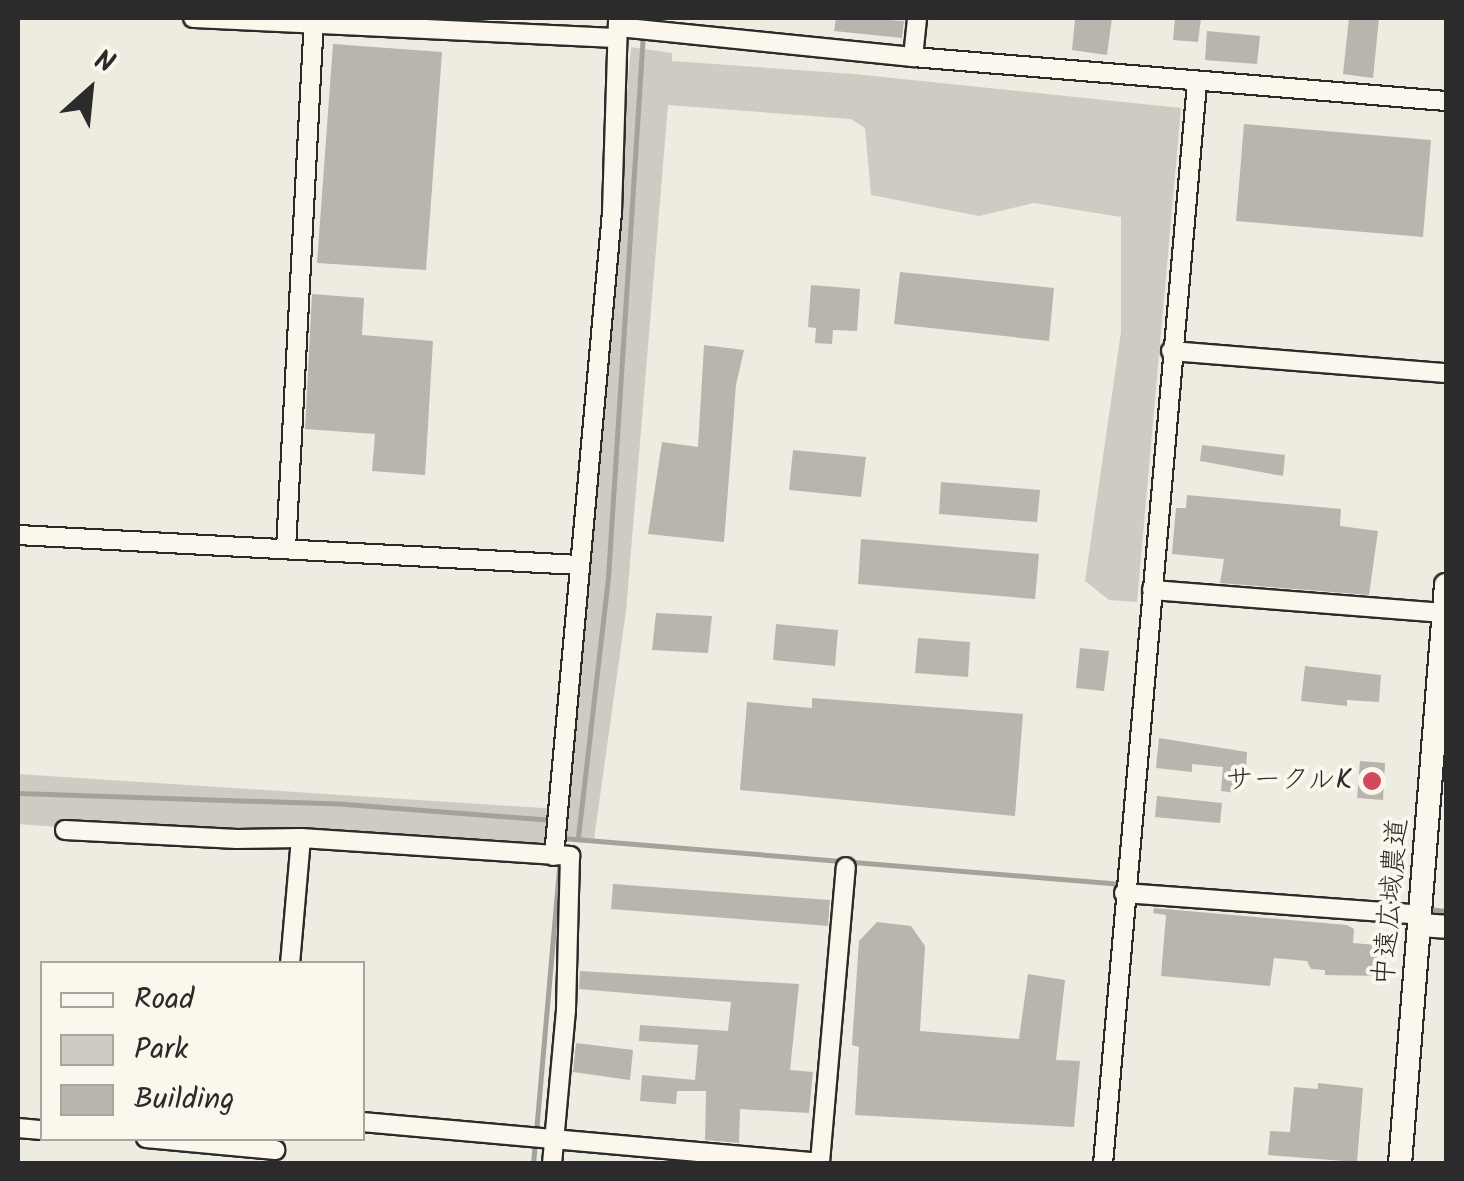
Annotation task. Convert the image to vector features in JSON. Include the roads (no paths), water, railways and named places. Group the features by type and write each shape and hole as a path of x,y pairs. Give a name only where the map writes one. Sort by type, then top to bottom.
{"street":[{"path":"192,18 618,27 657,24 913,57 1446,101"},
{"path":"913,57 917,18"},
{"path":"286,549 314,21"},
{"path":"554,856 612,212 618,27"},
{"path":"1102,1164 1197,82"},
{"path":"1171,351 1446,374"},
{"path":"18,535 580,566"},
{"name":"中遠広域農道","path":"1400,1164 1446,585"},
{"path":"1152,590 1444,612"},
{"path":"64,830 236,839 301,838 570,856 566,1010 552,1164"},
{"path":"290,961 301,838"},
{"path":"820,1162 846,868"},
{"path":"1124,892 1420,920 1446,927"},
{"path":"365,1122 839,1164"},
{"path":"178,1141 275,1150"}],"waterway":[{"path":"578,837 608,577 644,18"},
{"path":"18,793 345,804 553,820"},
{"path":"562,838 1122,884"},
{"path":"536,1132 560,859"},
{"path":"1133,884 1177,888"},
{"path":"1427,909 1446,911"},
{"path":"533,1164 535,1143"}],"place":[{"name":"サークルK","path":"1372,781"}]}
